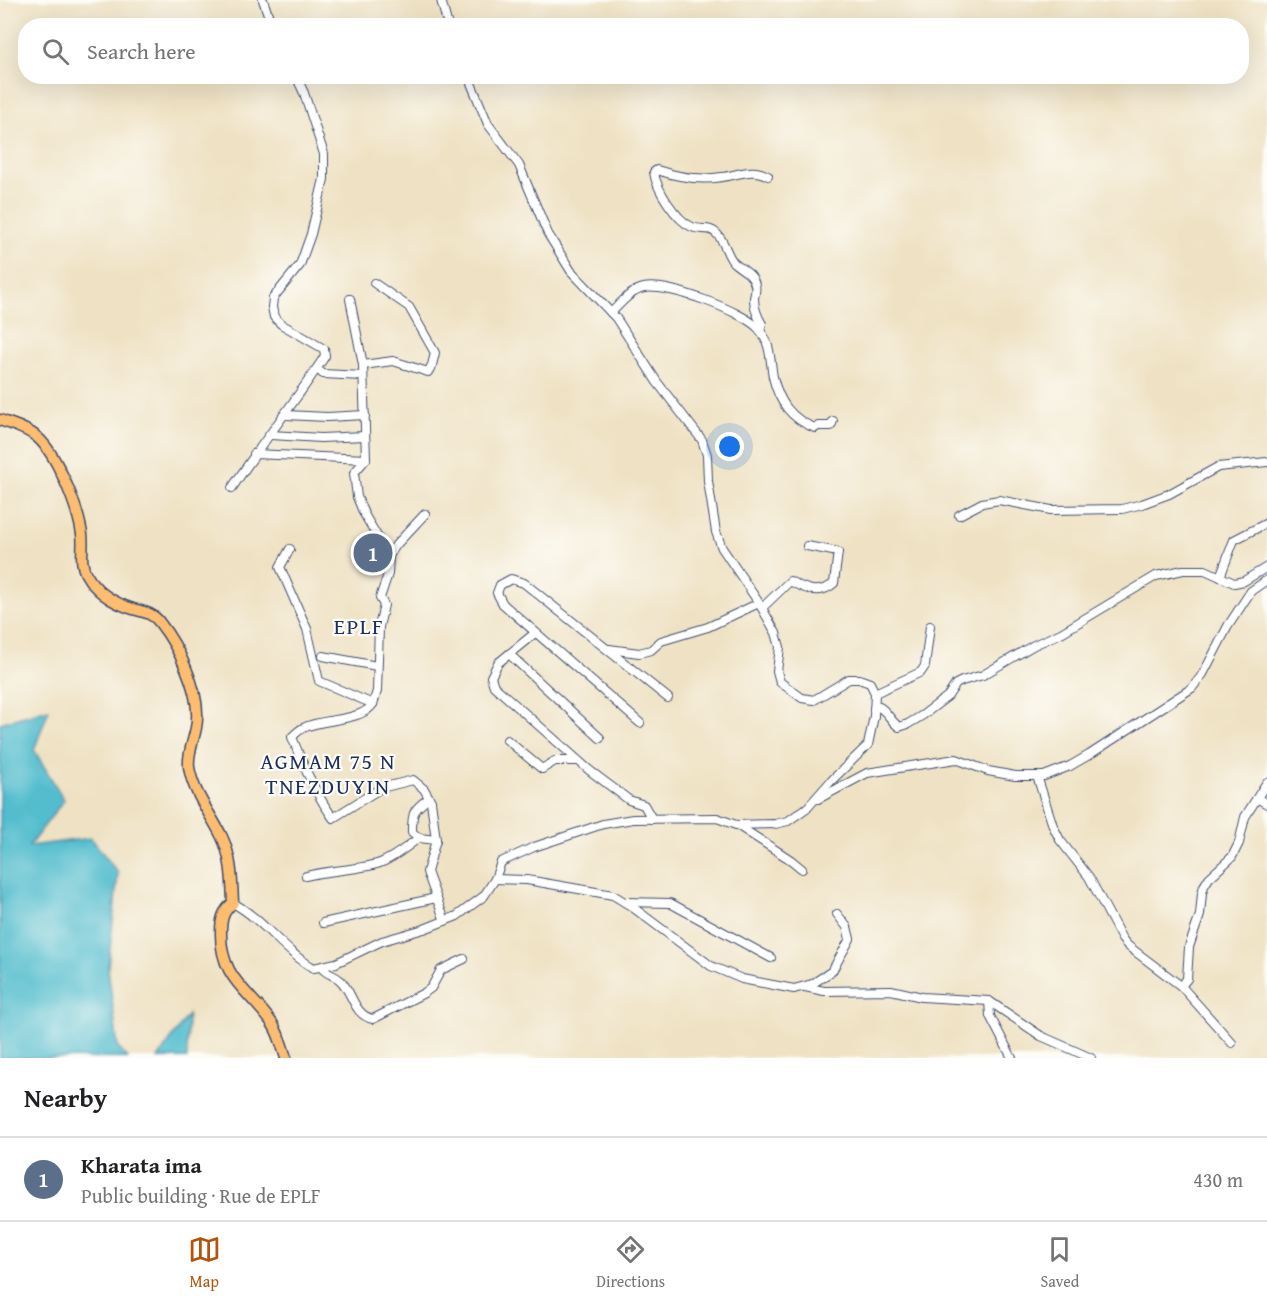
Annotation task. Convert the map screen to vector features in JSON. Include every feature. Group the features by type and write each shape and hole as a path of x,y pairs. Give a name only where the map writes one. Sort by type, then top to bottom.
{"main road":[{"path":"0,420 27,430 38,437 56,461 79,522 83,565 92,582 105,596 118,604 154,616 185,665 197,708 189,768 195,786 227,850 232,873 233,903 224,910 221,923 223,954 228,969 238,985 277,1031 286,1058"}],"street":[{"path":"263,0 269,18"},
{"path":"441,0 446,18"},
{"path":"231,488 254,454 286,415 325,356 324,349 281,324 274,317 272,306 273,298 300,265 311,234 324,178 324,154 300,84"},
{"path":"471,84 488,124 519,165 548,234 571,271 611,312 657,382 702,440 707,455 709,491 716,532 722,548 776,633 780,648 777,671 780,682 802,698 814,700 849,679 859,679 870,683 875,693 868,745 812,802 788,821 775,824 736,825"},
{"path":"760,330 762,324 756,314 755,285 751,276 733,261 724,242 716,232 708,228 690,227 682,220 655,183 654,172 657,170 682,178 723,177 751,171 768,176"},
{"path":"363,365 393,361 428,372 435,353 409,307 374,283"},
{"path":"611,312 633,291 646,287 700,298 748,319 760,330 767,341 773,376 786,409 802,423 815,428 831,426 833,421"},
{"path":"350,299 363,365 366,459 354,473 357,497 364,514 389,556"},
{"path":"316,369 323,374 363,376"},
{"path":"286,415 364,416"},
{"path":"271,435 321,438 365,436"},
{"path":"254,454 366,459"},
{"path":"959,514 982,503 999,500 1051,510 1122,509 1169,494 1218,467 1267,462"},
{"path":"425,514 396,545 389,556 388,574 380,598 384,605 379,627 377,691 373,704 361,715 320,722 302,728 292,737 321,802 333,818 381,788 413,780 424,789 429,798 435,840 427,872 445,921"},
{"path":"1220,577 1234,540 1267,523"},
{"path":"607,648 639,653 651,650 661,641 708,627 760,605 790,580 806,590 830,587 834,584 838,552 807,546"},
{"path":"290,549 280,567 307,629 318,681 373,704"},
{"path":"874,709 875,705 883,708 899,727 908,724 948,696 956,684 983,675 1034,645 1061,633 1156,576 1183,570 1205,570 1234,583 1244,581 1267,567"},
{"path":"640,723 503,604 497,593 500,585 511,579 524,583 668,698"},
{"path":"812,802 867,773 956,759 988,771 1015,776 1044,776 1070,766 1192,688 1203,674 1228,626 1251,591 1267,580"},
{"path":"875,693 921,672 925,666 930,626"},
{"path":"536,633 498,663 491,677 494,686 578,761 628,800 644,805 652,819"},
{"path":"509,654 600,738"},
{"path":"323,656 377,666"},
{"path":"507,740 542,769 555,761 578,761"},
{"path":"1037,776 1053,826 1060,840 1089,877 1122,939 1181,987 1232,1043"},
{"path":"1181,987 1187,979 1189,947 1200,915 1204,886 1232,857 1239,843 1245,818 1267,782"},
{"path":"429,798 415,808 412,814 412,832 419,838 435,840"},
{"path":"1257,798 1267,804"},
{"path":"233,903 248,912 302,962 314,968 336,963 382,941 457,916 484,896 495,879 501,862 534,847 603,824 633,819 717,818 736,825 802,869"},
{"path":"306,876 377,864 391,858 419,838"},
{"path":"495,879 527,880 613,895 711,966 742,980 794,989 818,981 832,972 850,939 847,927 837,914"},
{"path":"323,923 436,898"},
{"path":"624,902 670,903 771,958"},
{"path":"321,967 326,974 339,979 362,1015 373,1019 424,993 431,988 441,970 464,959"},
{"path":"805,986 824,991 891,990 922,997 989,1001 1041,1036 1091,1058"},
{"path":"989,1001 990,1016 1012,1058"}],"water":[{"path":"49,709 34,750 64,800 29,846 91,838 118,873 108,968 118,1048 128,1058 0,1058 0,723"},
{"path":"188,1015 187,1058 158,1058"}],"place":[{"name":"Kharata ima","path":"373,553"}],"district":[{"name":"EPLF","path":"359,626"},
{"name":"AGMAM 75 N TNEZDUƔIN","path":"328,774"}]}
